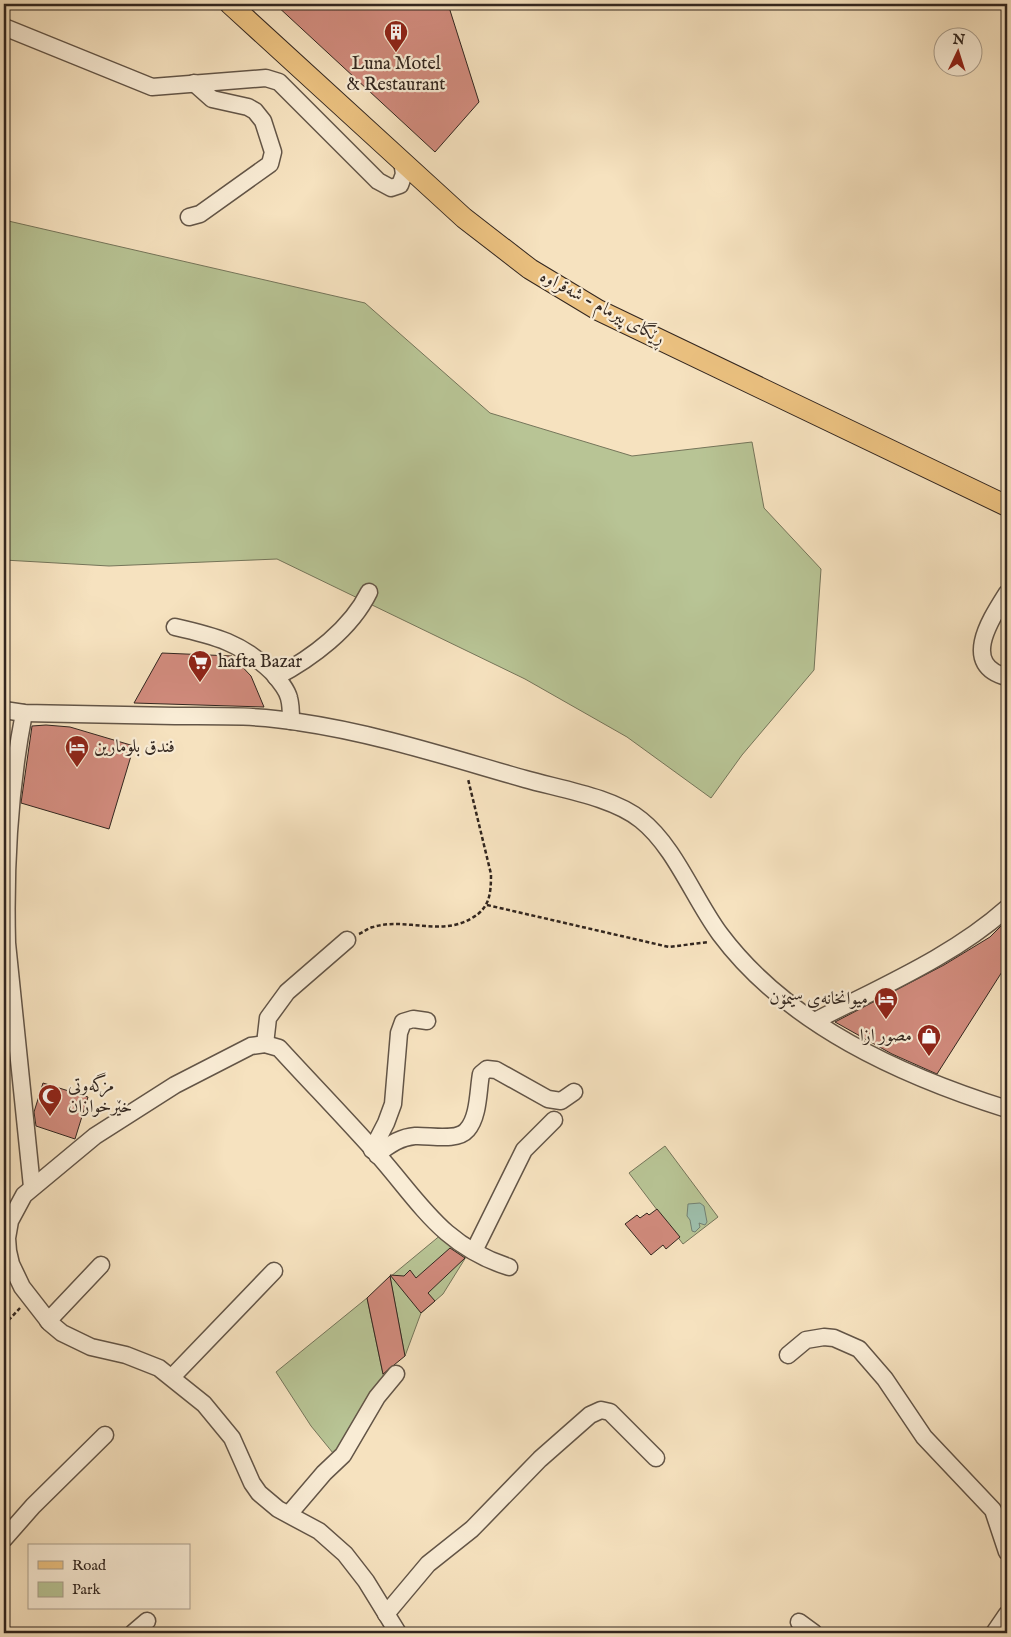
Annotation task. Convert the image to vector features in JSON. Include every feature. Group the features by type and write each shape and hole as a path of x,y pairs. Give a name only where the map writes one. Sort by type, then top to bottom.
{"main road":[{"name":"ڕێگای پیرمام - شەقراوە","path":"230,4 464,218 530,269 598,310 1007,506"}],"street":[{"path":"4,27 152,87 194,82 266,78 279,82 378,181 391,188 400,185 404,174 402,160"},
{"path":"189,217 200,214 270,164 273,152 263,121 255,111 248,107 212,99 194,82"},
{"path":"276,677 296,667 332,638 363,605 369,592"},
{"path":"1007,592 982,639 983,654 988,666 1007,677"},
{"path":"175,627 204,634 243,648 276,677 289,697 292,721"},
{"path":"4,710 24,713 255,717 292,721 410,747 609,803 639,818 658,835 720,933 754,972 794,1006 872,1056 957,1092 1007,1109"},
{"path":"24,713 10,799 6,907 32,1188"},
{"path":"815,1021 904,976 984,928 1007,908"},
{"path":"265,1044 268,1018 287,992 348,940"},
{"path":"375,1152 392,1104 399,1034 403,1022 413,1018 427,1021"},
{"path":"398,1633 366,1581 345,1554 319,1531 278,1509 259,1493 225,1428 204,1404 172,1377 143,1361 76,1341 62,1333 48,1321 16,1276 8,1251 8,1210 95,1136 148,1101 251,1046 265,1044 279,1048 375,1152 440,1229 455,1242 490,1261 509,1267"},
{"path":"375,1152 391,1143 413,1136 457,1136 467,1131 474,1117 481,1074 488,1069 496,1070 548,1099 561,1101 574,1092"},
{"path":"474,1251 524,1150 554,1120"},
{"path":"48,1321 102,1265"},
{"path":"172,1377 274,1271"},
{"path":"788,1355 806,1340 824,1338 834,1338 859,1349 885,1379 924,1437 993,1510 1007,1552"},
{"path":"289,1514 324,1473 343,1455 377,1397 396,1374"},
{"path":"386,1614 428,1564 472,1529 540,1459 590,1415 601,1410 610,1412 656,1458"},
{"path":"4,1539 105,1435"},
{"path":"994,1633 1007,1614"},
{"path":"133,1633 147,1621"},
{"path":"798,1622 814,1633"}],"path":[{"path":"348,940 374,927 409,925 442,928 461,925 477,915 487,905 491,891 491,874 464,762"},
{"path":"487,905 669,947 706,944 720,933"},
{"path":"4,1325 30,1298"}],"green space":[{"path":"4,220 365,303 490,413 632,456 752,442 764,508 821,569 814,670 742,755 711,798 627,737 525,679 277,559 109,566 4,560"},
{"path":"665,1146 718,1217 683,1244 629,1173"},
{"path":"442,1234 466,1257 443,1294 421,1313 405,1356 390,1277"},
{"path":"367,1298 384,1379 341,1449 333,1453 311,1426 276,1372"}],"shaded area":[{"path":"700,1203 704,1206 707,1222 705,1225 699,1223 700,1227 695,1232 692,1231 690,1220 687,1216 688,1204"}],"building":[{"name":"Luna Motel & Restaurant","path":"275,4 448,4 479,102 435,152"},
{"name":"hafta Bazar","path":"162,653 232,656 251,676 264,707 134,703"},
{"path":"32,726 70,727 134,746 109,829 21,803"},
{"path":"1002,925 1007,932 1007,964 937,1074 892,1054 835,1022 944,965 990,937"},
{"path":"43,1083 88,1097 75,1139 36,1126 34,1112"},
{"path":"657,1209 680,1237 666,1249 663,1245 651,1255 625,1224 637,1215 640,1218 647,1213 649,1215"},
{"path":"450,1248 465,1258 428,1293 435,1301 421,1313 390,1275 404,1276 410,1270 416,1278"},
{"path":"390,1276 405,1356 383,1374 367,1298"}],"place":[{"name":"Luna Motel & Restaurant","path":"396,53"},
{"name":"hafta Bazar","path":"200,683"},
{"name":"فندق بلومارين","path":"77,768"},
{"name":"میوانخانەی سیمۆن","path":"886,1020"},
{"name":"مصور ازا","path":"929,1057"},
{"name":"مزگەوتی خێرخوازان","path":"50,1117"}]}
